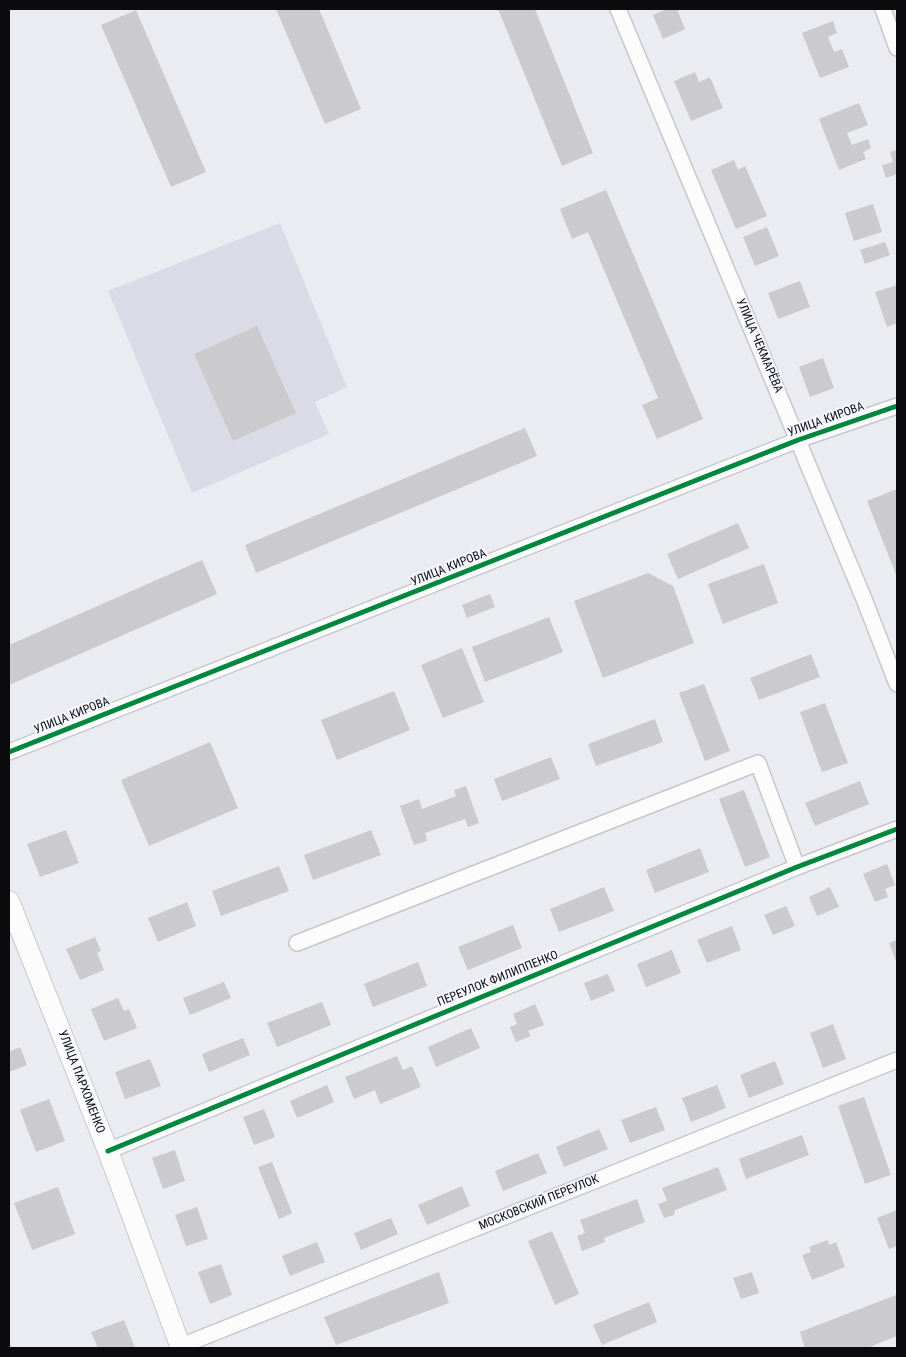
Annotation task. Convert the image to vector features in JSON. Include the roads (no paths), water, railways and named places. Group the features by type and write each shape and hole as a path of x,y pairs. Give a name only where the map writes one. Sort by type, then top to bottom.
{"main road":[{"name":"УЛИЦА ПАРХОМЕНКО","path":"9,902 108,1151 181,1347"}],"street":[{"name":"УЛИЦА ЧЕКМАРЁВА","path":"618,9 864,599 897,684"},
{"path":"882,9 897,48"},
{"name":"УЛИЦА КИРОВА","path":"9,752 798,440 897,406"},
{"path":"297,943 758,763 797,867"},
{"name":"ПЕРЕУЛОК ФИЛИППЕНКО","path":"108,1151 797,867 897,829"},
{"name":"МОСКОВСКИЙ ПЕРЕУЛОК","path":"181,1347 897,1060"}]}
